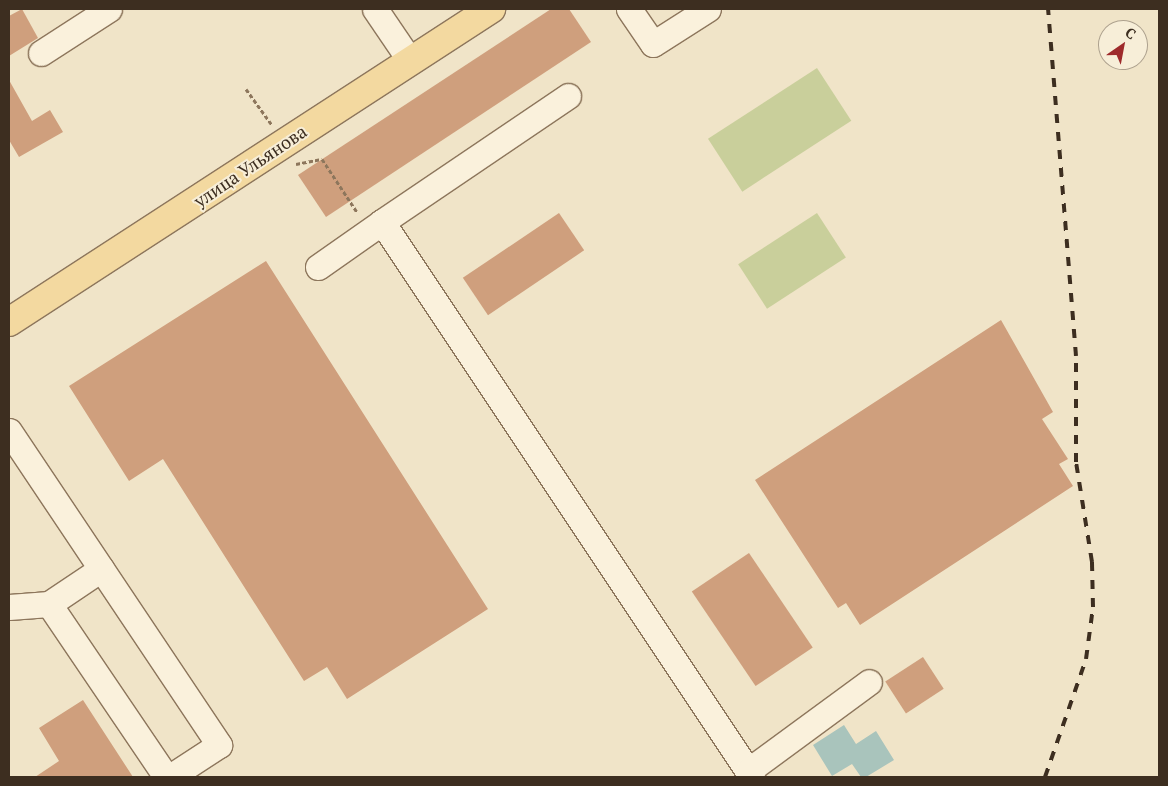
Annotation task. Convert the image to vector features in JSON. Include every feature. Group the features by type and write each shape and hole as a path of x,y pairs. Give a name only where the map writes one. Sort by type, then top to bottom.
{"main road":[{"name":"улица Ульянова","path":"9,322 256,164 409,58 491,9"}],"lane":[{"path":"41,53 109,9"},
{"path":"375,9 409,58"},
{"path":"628,9 653,44 708,9"},
{"path":"318,268 382,222 568,96"},
{"path":"382,222 750,774 869,682"},
{"path":"9,431 219,745 170,777"},
{"path":"9,607 49,604 101,569"},
{"path":"49,604 166,777"}],"green space":[{"path":"817,68 851,121 742,192 708,139"},
{"path":"817,213 846,257 767,309 738,264"}],"water":[{"path":"844,725 856,744 876,731 894,760 866,777 861,777 852,764 832,776 813,745"}],"building":[{"path":"22,9 38,38 9,56 9,16"},
{"path":"551,9 569,9 591,42 326,217 298,175"},
{"path":"9,80 32,121 50,110 63,132 19,157 9,140"},
{"path":"559,213 584,250 488,315 463,278"},
{"path":"266,261 488,609 347,699 327,667 304,681 163,459 129,481 69,386"},
{"path":"1001,320 1053,412 1042,419 1068,459 1059,464 1073,486 860,625 846,603 838,608 755,480"},
{"path":"749,553 813,648 756,686 692,592"},
{"path":"923,657 944,689 906,713 885,682"},
{"path":"83,700 133,777 35,777 59,761 39,728"}],"railway":[{"path":"1045,777 1086,659 1093,607 1092,562 1076,462 1076,356 1048,9"}]}
